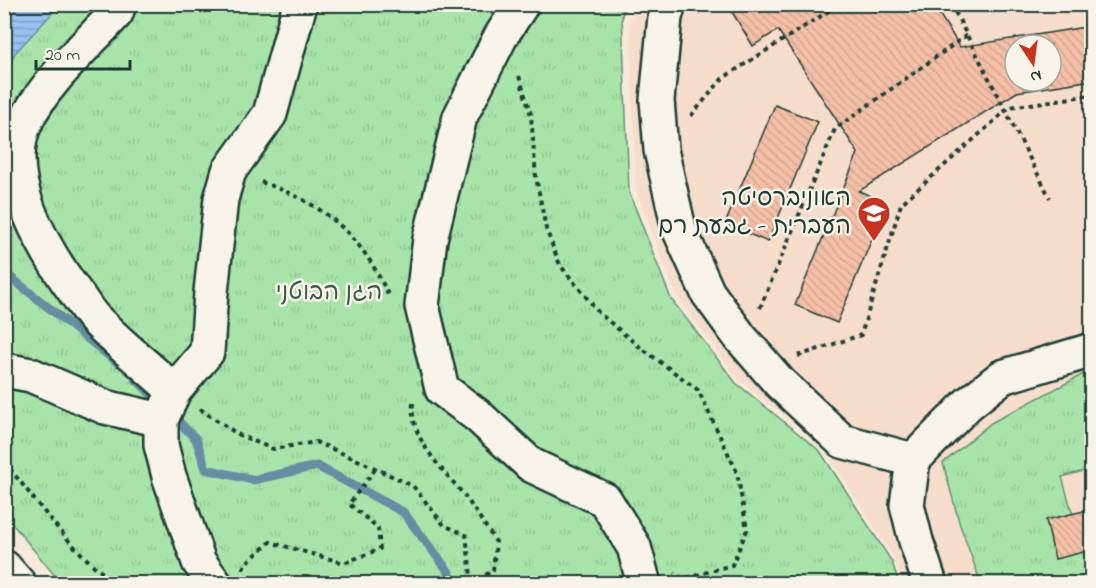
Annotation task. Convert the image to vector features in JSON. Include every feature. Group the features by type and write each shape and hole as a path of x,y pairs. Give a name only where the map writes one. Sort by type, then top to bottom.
{"lane":[{"path":"119,4 116,13 46,90 26,122 18,153 23,193 37,232 64,277 93,317 167,405"},
{"path":"228,579 199,562 169,476 161,445 167,405 207,351 221,199 229,171 270,114 300,4"},
{"path":"522,4 501,36 460,117 430,239 422,306 442,389 478,416 531,465 606,500 634,547 644,584"},
{"path":"669,4 665,17 657,100 662,150 679,229 708,293 779,382 842,441 914,460"},
{"path":"930,584 907,505 914,460 968,404 1002,377 1092,350"},
{"path":"4,370 31,375 105,407 167,405"},
{"path":"4,567 19,584"}],"path":[{"path":"662,150 723,78 840,4"},
{"path":"951,4 1050,198"},
{"path":"756,355 835,129 967,35"},
{"path":"501,36 521,80 531,115 538,188 546,229 560,265 598,313 698,390 737,472 747,530 732,565 683,579 653,556 634,547"},
{"path":"756,355 861,335 902,204 1010,107 1092,95"},
{"path":"229,171 280,189 331,216 352,236 378,274 391,302"},
{"path":"167,405 273,449 316,442 413,486 444,525 466,535 472,584 493,570 496,542 465,497 430,455 411,417 414,397"},
{"path":"4,462 80,552 104,575 118,584"},
{"path":"228,579 270,542 344,563 380,549 378,528 349,504 376,468"}],"shaded area":[{"name":"האוניברסיטה העברית - גבעת רם","path":"637,4 1091,5 1091,583 904,583 895,559 822,445 739,380 676,295 636,190 630,20"}],"green space":[{"name":"הגן הבוטני","path":"4,5 627,5 622,15 629,192 671,299 736,383 820,451 892,562 899,583 61,583 5,515"},
{"path":"1091,370 1091,469 1062,477 1089,571 1091,571 1091,583 981,583 960,525 943,463 991,423"}],"water":[{"path":"5,4 60,5 15,53 5,75"}],"building":[{"path":"727,4 933,4 960,47 1003,40 1003,93 1015,93 859,191 887,203 837,323 795,305 858,153 778,30 753,46"},
{"path":"1092,26 1092,80 1063,85 1063,33 1048,33"},
{"path":"775,105 818,122 768,242 725,224"},
{"path":"1092,509 1092,550 1055,559 1046,520"}],"waterway":[{"path":"4,272 118,363"},
{"path":"135,378 161,404"},
{"path":"171,414 196,439 206,469 253,480 317,466 403,512 449,572 454,584"}],"place":[{"name":"האוניברסיטה העברית - גבעת רם","path":"874,242"}]}
